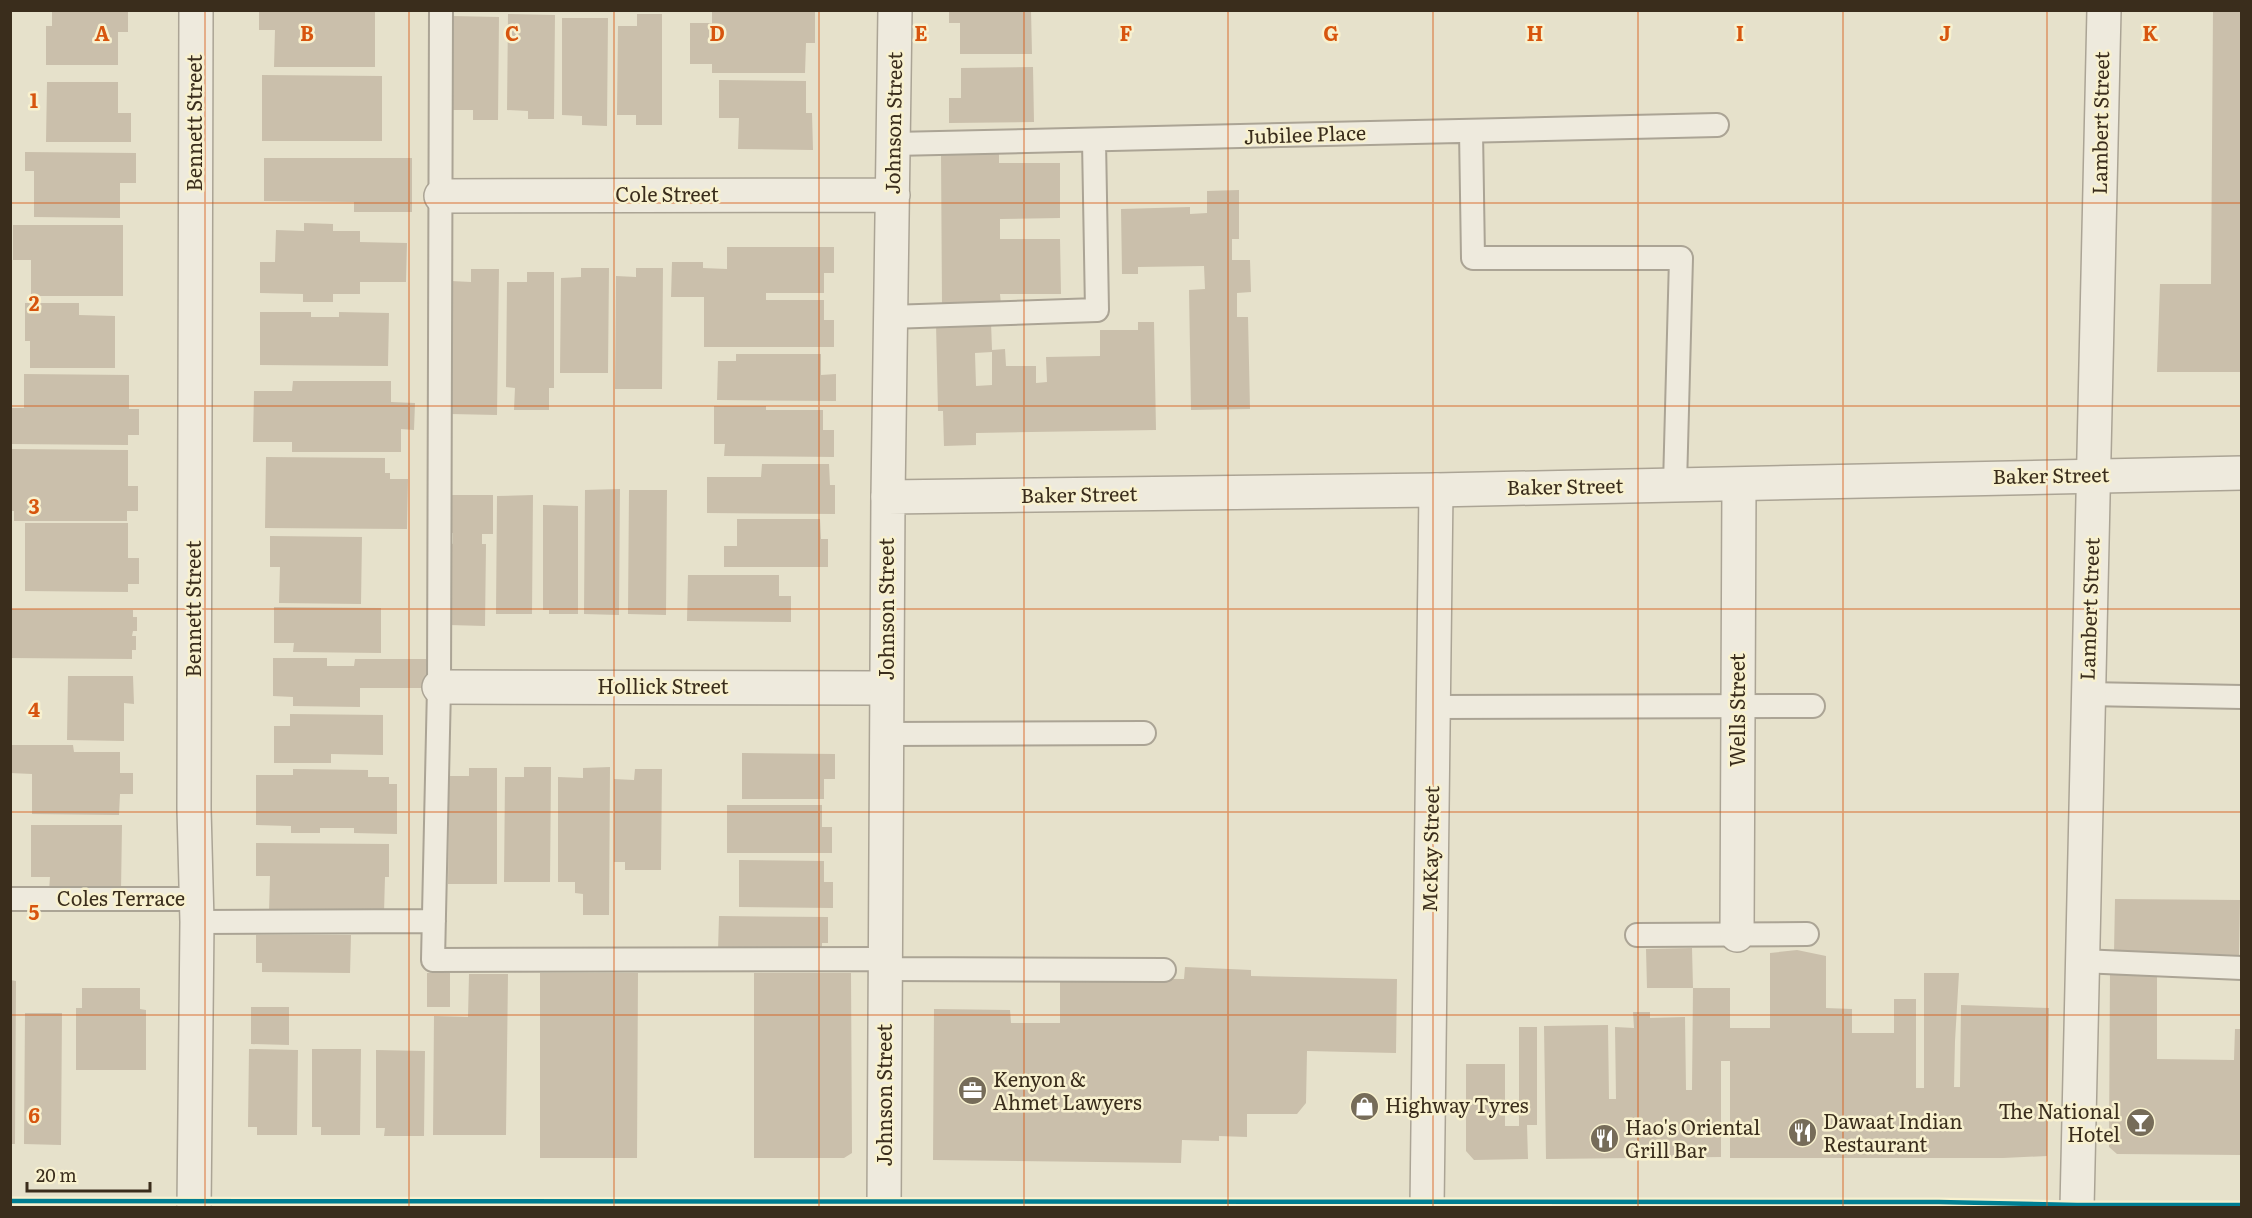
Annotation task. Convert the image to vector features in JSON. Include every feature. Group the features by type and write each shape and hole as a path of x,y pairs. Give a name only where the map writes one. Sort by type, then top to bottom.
{"street":[{"name":"Bennett Street","path":"194,1208 196,10"},
{"name":"Johnson Street","path":"884,1208 889,317 895,10"},
{"name":"Lambert Street","path":"2077,1208 2104,10"},
{"name":"Cole Street","path":"441,196 893,195"},
{"name":"Baker Street","path":"888,497 1739,485 2241,473"},
{"name":"Wells Street","path":"1737,935 1739,485"},
{"name":"McKay Street","path":"1427,1208 1436,490"},
{"name":"Hollick Street","path":"439,687 886,688"}],"lane":[{"path":"441,10 439,687 433,960 885,964 1164,970"},
{"name":"Jubilee Place","path":"894,144 1717,125"},
{"path":"1471,131 1473,258 1681,258 1675,485"},
{"path":"889,317 1097,310 1094,141"},
{"path":"2087,694 2241,697"},
{"path":"1433,707 1813,706"},
{"path":"886,734 1144,734"},
{"name":"Coles Terrace","path":"10,899 434,921"},
{"path":"1637,935 1807,934"},
{"path":"2082,961 2241,968"}],"building":[{"path":"52,10 128,10 128,32 118,32 118,65 46,65 46,26 52,26"},
{"path":"259,10 375,10 375,67 274,67 275,30 259,30"},
{"path":"949,10 1031,10 1032,54 960,54 960,23 949,23"},
{"path":"2213,10 2241,10 2241,372 2157,372 2160,284 2211,284"},
{"path":"712,12 815,12 815,43 806,43 805,73 712,73 712,64 690,64 690,23 712,23"},
{"path":"508,14 555,15 554,119 528,119 528,111 507,110"},
{"path":"637,14 662,14 662,125 636,125 636,115 617,115 618,26 637,26"},
{"path":"452,16 499,17 498,120 473,120 473,110 451,110"},
{"path":"562,18 608,18 607,126 582,125 582,116 562,115"},
{"path":"1033,67 1034,122 949,123 949,98 961,98 961,68"},
{"path":"262,75 382,76 382,141 262,141"},
{"path":"719,80 806,81 806,113 812,113 813,150 738,149 739,118 719,118"},
{"path":"47,82 118,82 118,113 131,113 131,142 46,142"},
{"path":"25,152 136,153 136,183 120,183 120,218 34,217 34,171 25,171"},
{"path":"999,152 999,163 1060,163 1060,218 1000,219 1000,239 1060,239 1061,294 1000,294 1001,305 942,306 941,153"},
{"path":"264,158 412,158 412,212 354,212 354,202 264,201"},
{"path":"1239,190 1239,239 1232,239 1232,260 1250,260 1251,292 1237,293 1237,317 1248,317 1250,409 1191,410 1189,290 1205,289 1204,266 1138,267 1138,274 1122,274 1121,209 1190,207 1190,214 1207,213 1207,191"},
{"path":"304,223 333,224 333,231 360,231 360,242 407,243 406,282 360,282 360,294 333,294 333,302 303,302 303,294 260,293 260,262 275,262 276,230 304,231"},
{"path":"13,225 123,225 123,296 31,296 31,260 13,260"},
{"path":"727,247 834,247 834,273 824,273 824,293 766,293 766,300 824,300 824,320 834,320 834,347 704,347 704,297 671,297 672,262 703,262 703,268 727,269"},
{"path":"581,268 609,268 608,373 560,373 561,278 581,277"},
{"path":"636,268 663,268 662,389 615,389 616,276 636,277"},
{"path":"471,269 499,269 497,415 451,414 451,281 471,282"},
{"path":"527,272 554,272 554,388 549,388 549,410 514,410 515,388 506,387 507,282 527,282"},
{"path":"25,303 79,303 79,315 115,316 115,368 30,368 30,341 25,341"},
{"path":"260,312 311,312 311,317 339,317 339,312 389,313 388,366 260,365"},
{"path":"991,322 992,350 1005,349 1006,366 1036,366 1036,383 1047,382 1046,357 1100,356 1100,330 1138,330 1138,322 1154,322 1156,430 976,433 976,445 944,446 943,411 938,411 936,324","holes":["992,352 992,385 976,386 975,353"]},
{"path":"736,354 821,354 821,375 836,374 836,401 717,400 718,361 736,361"},
{"path":"24,374 129,375 129,409 139,409 139,435 128,435 128,445 10,444 10,408 24,408"},
{"path":"293,381 391,381 391,402 415,403 414,430 401,429 401,452 292,452 292,442 253,442 254,391 292,391"},
{"path":"714,406 766,406 766,410 823,410 823,430 834,430 834,457 724,456 725,444 714,444"},
{"path":"10,449 128,450 128,486 138,486 138,511 127,511 127,521 14,521 14,511 10,511"},
{"path":"266,457 385,458 385,473 390,473 390,479 408,479 407,529 265,528"},
{"path":"762,464 829,464 830,485 835,485 835,514 707,513 707,477 761,477"},
{"path":"620,489 619,615 584,614 585,490"},
{"path":"629,490 667,490 666,615 628,614"},
{"path":"447,495 493,495 493,534 482,534 482,544 486,544 485,626 449,625 450,543 453,544 453,533 447,533"},
{"path":"533,495 532,614 496,614 497,496"},
{"path":"543,505 578,506 578,614 549,614 549,610 543,610"},
{"path":"737,519 820,519 821,539 828,539 828,567 724,567 724,546 737,546"},
{"path":"25,523 128,523 128,558 139,558 139,584 128,584 128,592 25,591"},
{"path":"270,536 362,537 361,604 279,603 280,567 270,567"},
{"path":"688,575 779,575 779,596 791,596 791,622 687,621"},
{"path":"274,607 381,608 381,653 293,652 294,643 274,643"},
{"path":"11,609 133,610 133,617 137,617 137,631 133,631 132,636 136,636 136,650 132,650 132,659 10,658"},
{"path":"273,658 327,658 327,666 354,666 355,659 428,659 428,688 360,688 360,707 293,706 293,697 273,696"},
{"path":"68,676 133,676 134,704 124,703 124,741 67,740"},
{"path":"290,714 383,715 383,755 331,754 331,763 274,763 274,726 290,726"},
{"path":"10,745 73,745 74,752 120,752 120,773 133,773 133,794 120,794 119,815 32,814 32,774 10,773"},
{"path":"742,753 835,754 835,779 824,779 824,799 742,799"},
{"path":"524,767 551,767 550,882 504,882 505,777 524,777"},
{"path":"610,767 609,915 583,915 583,894 575,893 575,882 558,882 558,777 583,778 583,768"},
{"path":"469,768 497,768 497,884 448,884 449,776 469,776"},
{"path":"293,769 368,770 368,777 389,777 389,784 397,784 397,834 354,833 354,828 320,828 320,833 291,833 291,826 256,825 256,775 293,775"},
{"path":"635,769 662,769 661,870 625,870 625,862 614,862 614,779 634,780"},
{"path":"727,805 822,805 822,827 832,827 832,853 727,853"},
{"path":"31,825 122,825 121,891 49,891 50,877 31,877"},
{"path":"256,843 389,844 389,877 385,877 384,913 269,912 270,876 256,876"},
{"path":"739,860 824,861 824,882 833,882 833,908 739,907"},
{"path":"2115,899 2240,900 2239,955 2114,953"},
{"path":"719,916 828,917 828,943 822,943 822,952 718,951"},
{"path":"256,935 351,935 350,973 262,972 262,963 256,963"},
{"path":"1692,948 1693,988 1647,988 1646,949"},
{"path":"1797,950 1826,956 1826,1008 1852,1009 1852,1033 1894,1033 1894,999 1916,999 1916,1088 1924,1088 1924,973 1959,973 1954,1087 1960,1087 1961,1005 2049,1008 2047,1156 1730,1158 1730,1061 1721,1061 1721,1157 1546,1159 1544,1026 1608,1025 1609,1099 1616,1099 1615,1027 1634,1028 1633,1012 1650,1012 1650,1018 1685,1017 1686,1090 1692,1090 1693,988 1730,988 1730,1028 1770,1028 1770,953"},
{"path":"1185,967 1251,970 1251,976 1397,979 1396,1053 1307,1051 1306,1103 1297,1114 1247,1114 1247,1137 1219,1136 1219,1141 1182,1140 1181,1163 933,1160 934,1009 1010,1010 1011,1023 1060,1023 1060,978 1184,979"},
{"path":"2110,971 2157,971 2157,1059 2234,1060 2235,1029 2241,1029 2241,1155 2117,1154 2109,1147"},
{"path":"427,973 450,973 450,1007 427,1007"},
{"path":"540,973 638,973 637,1158 540,1158"},
{"path":"754,973 851,973 852,1153 844,1158 754,1158"},
{"path":"469,974 508,974 506,1135 433,1135 434,1016 468,1017"},
{"path":"10,980 16,981 15,1144 10,1144"},
{"path":"82,988 140,988 140,1009 146,1010 146,1070 76,1070 76,1008 82,1008"},
{"path":"251,1007 289,1007 289,1045 251,1044"},
{"path":"25,1013 62,1013 61,1145 24,1144"},
{"path":"1519,1027 1537,1027 1537,1125 1527,1125 1528,1159 1474,1160 1466,1151 1466,1064 1505,1064 1505,1126 1519,1126"},
{"path":"249,1049 298,1050 297,1135 257,1135 257,1127 248,1127"},
{"path":"312,1049 361,1049 360,1135 321,1135 321,1127 312,1127"},
{"path":"376,1050 425,1051 424,1136 384,1136 385,1128 376,1128"}],"transit line":[{"path":"10,1201 1939,1202 2242,1205"}],"place":[{"name":"Kenyon & Ahmet Lawyers","path":"972,1091"},
{"name":"Highway Tyres","path":"1364,1106"},
{"name":"The National Hotel","path":"2141,1123"},
{"name":"Dawaat Indian Restaurant","path":"1802,1133"},
{"name":"Hao's Oriental Grill Bar","path":"1604,1139"}]}
